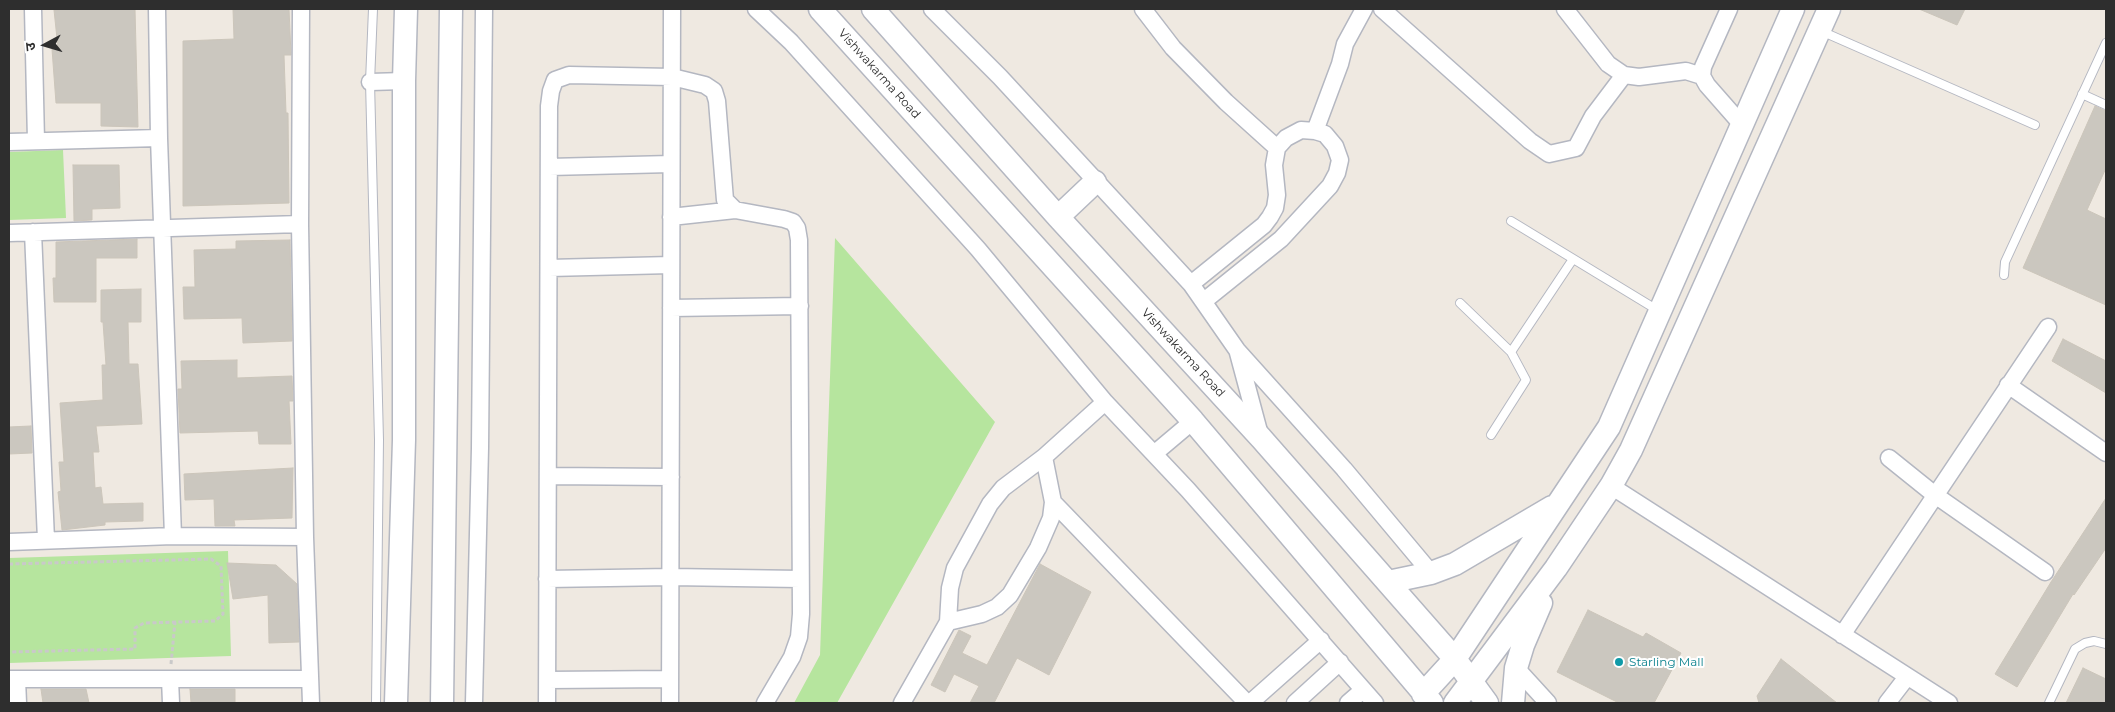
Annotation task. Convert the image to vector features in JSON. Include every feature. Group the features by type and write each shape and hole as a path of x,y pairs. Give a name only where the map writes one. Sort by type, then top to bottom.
{"street":[{"path":"33,9 36,141"},
{"path":"158,9 159,138 173,536"},
{"path":"301,9 300,224 305,536 311,703"},
{"path":"396,703 404,440 404,81 406,9"},
{"path":"442,703 451,9"},
{"path":"474,703 480,448 484,9"},
{"path":"670,703 672,9"},
{"path":"756,9 790,42 978,249 1105,402 1155,453 1321,640 1374,703"},
{"name":"Vishwakarma Road","path":"820,9 1193,422 1428,699"},
{"name":"Vishwakarma Road","path":"873,9 1058,217 1261,438 1455,659 1487,703"},
{"path":"932,9 1000,77 1191,284 1237,350 1344,469 1431,573"},
{"path":"1143,9 1173,48 1226,102 1277,148"},
{"path":"1315,131 1340,64 1345,44 1364,9"},
{"path":"1382,9 1530,141 1549,154 1576,148 1592,116 1624,75"},
{"path":"1565,9 1608,64 1624,75 1639,77 1686,71 1702,76"},
{"path":"1729,9 1703,67 1702,76 1707,85 1743,126"},
{"path":"1428,699 1609,427 1793,9"},
{"path":"1455,703 1556,568 1611,486 1631,450 1829,9"},
{"path":"547,703 549,106 555,80 570,75 672,77 705,85 714,91 717,101 723,190 725,200 735,210"},
{"path":"370,82 404,81"},
{"path":"1191,284 1264,225 1270,217 1275,208 1277,195 1274,165 1277,148 1286,138 1301,130 1325,134 1335,146 1340,160 1337,173 1330,186 1280,239 1204,301"},
{"path":"9,142 159,138"},
{"path":"549,167 671,164"},
{"path":"1058,217 1095,182"},
{"path":"671,217 735,210 784,219 793,222 797,228 799,240 800,306 799,637 792,657 765,703"},
{"path":"9,232 300,224"},
{"path":"33,232 46,540"},
{"path":"549,268 671,265"},
{"path":"672,308 800,306"},
{"path":"1842,635 2048,327"},
{"path":"1237,350 1261,438"},
{"path":"2008,385 2106,454"},
{"path":"902,703 948,622 950,588 955,568 990,504 1003,488 1044,457 1105,402"},
{"path":"1155,453 1193,422"},
{"path":"948,622 982,614 998,607 1010,595 1038,548 1051,518 1053,502 1044,457"},
{"path":"1889,458 1935,495 2045,572"},
{"path":"548,476 671,477"},
{"path":"1611,486 1949,703"},
{"path":"1053,502 1248,703 1321,640"},
{"path":"1388,582 1431,573 1475,554 1557,504"},
{"path":"9,542 173,536 305,536"},
{"path":"1513,703 1516,668 1523,645 1556,568"},
{"path":"548,580 671,577 800,579"},
{"path":"1295,703 1340,662"},
{"path":"1516,668 1548,703"},
{"path":"1887,703 1907,677"},
{"path":"18,703 13,679 310,679"},
{"path":"170,679 171,703"},
{"path":"547,680 670,679"},
{"path":"1348,703 1363,690"}],"lane":[{"path":"373,9 370,82 379,440 376,703"},
{"path":"1820,30 2035,125"},
{"path":"2004,275 2005,262 2106,43"},
{"path":"2082,94 2106,105"},
{"path":"1511,221 1660,312"},
{"path":"1512,352 1573,259"},
{"path":"1460,302 1512,352 1526,380 1491,435"},
{"path":"2049,703 2075,649 2085,643 2094,641 2106,643"}],"path":[{"path":"9,564 211,559 221,566 223,614 215,621 144,623 135,628 135,649 9,652"},
{"path":"170,679 175,622"}],"green space":[{"path":"63,150 66,218 9,220 9,152"},
{"path":"835,238 995,422 837,703 794,703 820,655"},
{"path":"228,551 231,656 9,663 9,558"}],"building":[{"path":"135,9 138,127 101,126 101,103 56,103 52,49 58,48 54,10"},
{"path":"233,9 289,9 291,55 284,55 286,113 288,113 289,203 183,206 183,41 234,39"},
{"path":"1919,9 1965,9 1957,25"},
{"path":"2095,106 2106,111 2106,168 2087,210 2106,219 2106,305 2023,268"},
{"path":"73,165 119,165 120,208 92,209 92,220 74,221"},
{"path":"137,239 137,258 96,258 96,302 54,302 53,278 56,278 56,242"},
{"path":"290,240 292,341 243,343 242,318 184,319 183,287 195,287 194,250 236,249 236,241"},
{"path":"141,289 141,322 128,322 129,364 138,364 142,424 96,426 99,452 93,452 95,488 101,487 103,504 143,503 143,521 105,522 105,525 62,530 58,492 61,491 59,462 64,462 60,403 103,400 102,365 106,365 103,322 101,322 101,290"},
{"path":"2063,339 2106,361 2106,393 2052,361"},
{"path":"237,360 237,378 292,376 293,401 289,401 291,444 259,444 258,431 180,433 178,389 182,389 181,361"},
{"path":"31,426 32,453 9,454 9,427"},
{"path":"293,468 292,518 234,520 235,526 215,526 214,499 185,500 184,474"},
{"path":"2106,498 2106,548 2073,594 2017,687 1995,674 2051,582"},
{"path":"227,563 276,565 297,584 299,642 269,643 268,595 233,599"},
{"path":"1040,564 1091,592 1049,675 1017,658 994,703 970,703 979,686 954,674 945,692 931,685 959,630 971,636 962,653 987,665"},
{"name":"Starling Mall","path":"1588,610 1643,637 1646,633 1681,653 1654,703 1619,703 1557,672"},
{"path":"1781,659 1837,703 1759,703 1757,696"},
{"path":"2083,668 2106,679 2106,703 2066,703"},
{"path":"41,689 86,689 89,703 43,703"},
{"path":"190,689 235,689 235,703 191,703"}],"place":[{"name":"Starling Mall","path":"1619,662"}]}
